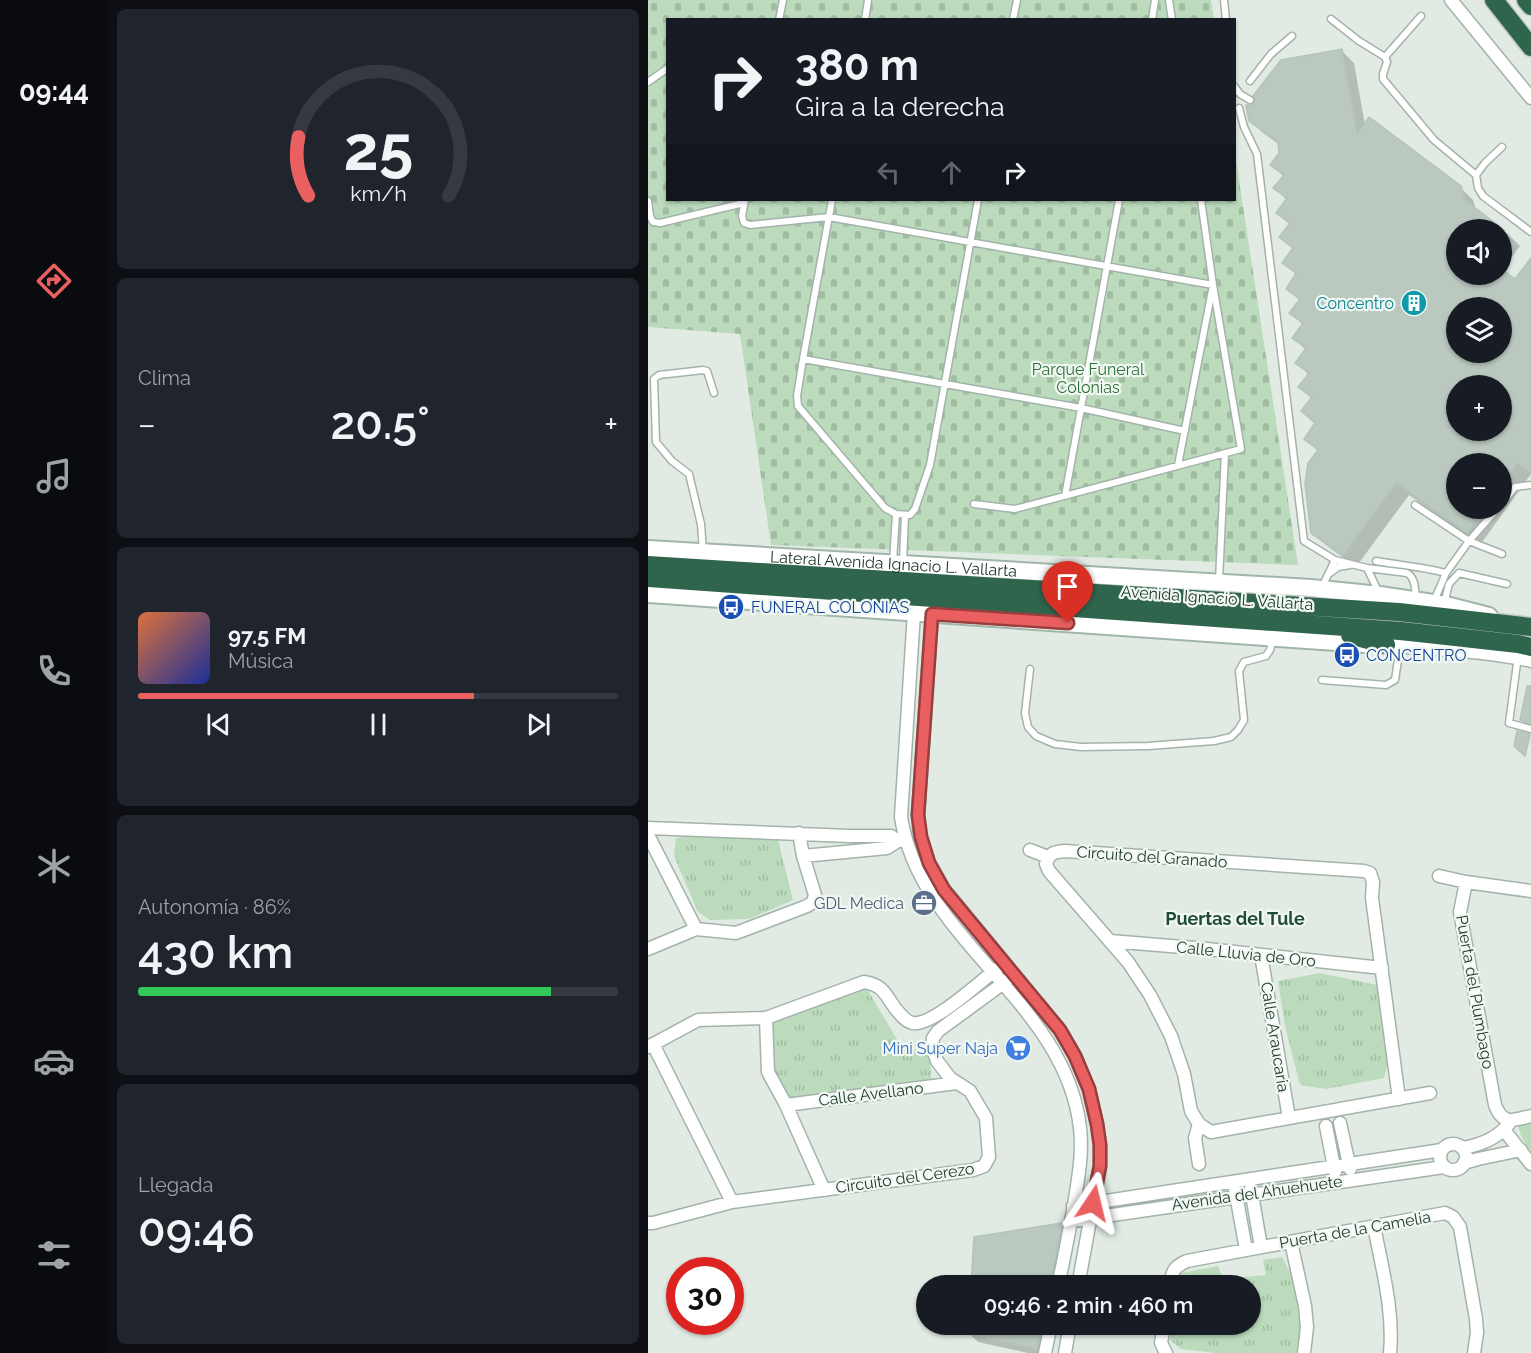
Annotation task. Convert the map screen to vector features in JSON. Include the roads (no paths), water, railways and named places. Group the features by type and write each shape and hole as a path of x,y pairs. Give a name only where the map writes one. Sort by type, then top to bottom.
{"highway":[{"path":"1494,0 1531,47"},
{"path":"1526,0 1531,6"},
{"name":"Avenida Ignacio L. Vallarta","path":"648,565 1399,612 1531,627"},
{"name":"Avenida Ignacio L. Vallarta","path":"648,578 1401,631 1525,652"},
{"path":"1308,624 1393,646"}],"street":[{"path":"1451,0 1531,98"},
{"name":"Lateral Avenida Ignacio L. Vallarta","path":"648,549 1219,583 1324,582 1380,595 1438,604 1531,627"},
{"path":"648,594 1452,650 1525,652"},
{"path":"914,612 901,840 928,889 948,916 1042,1030 1058,1056 1072,1089 1080,1125 1081,1166 1061,1275"},
{"path":"932,614 918,815 921,837 929,863 944,890 1060,1030 1075,1056 1089,1089 1097,1124 1100,1166 1080,1275"},
{"path":"648,828 891,836 901,840"},
{"path":"648,949 696,929 736,933 813,902 815,895 799,833"},
{"path":"648,835 696,929"},
{"path":"824,835 826,854"},
{"path":"859,836 860,851"},
{"path":"804,856 887,848 901,840 921,837"},
{"path":"1030,850 1048,857 1046,864 1049,871 1128,962 1150,995 1171,1036 1181,1064 1191,1111 1198,1124 1211,1132 1289,1118 1325,1120 1339,1118 1399,1099 1430,1093"},
{"name":"Circuito del Granado","path":"1048,857 1056,852 1065,851 1370,873 1373,882 1372,898 1399,1099"},
{"path":"1438,876 1531,891"},
{"name":"Puerta del Plumbago","path":"1466,882 1460,912 1495,1106 1503,1119 1505,1128 1531,1164"},
{"name":"Calle Lluvia de Oro","path":"1110,941 1382,968"},
{"name":"Calle Araucaria","path":"1261,955 1289,1118"},
{"path":"732,1202 651,1045 698,1020 766,1018 864,982 880,987 901,1016 910,1023 920,1024 947,1008 1005,963"},
{"path":"930,1020 938,1031 1015,975"},
{"path":"766,1018 768,1072 786,1105 824,1190"},
{"name":"Circuito del Cerezo","path":"648,1223 732,1202 974,1170 984,1166 989,1157 986,1118 970,1091 950,1078 937,1061 932,1047 933,1038 938,1031"},
{"name":"Calle Avellano","path":"786,1105 957,1083"},
{"path":"1462,1148 1466,1158 1464,1163 1457,1170 1444,1167 1440,1156 1444,1148 1452,1144 1462,1148 1484,1142 1505,1128 1531,1116"},
{"path":"1339,1118 1352,1179"},
{"path":"1325,1120 1337,1182"},
{"path":"1198,1124 1195,1138 1199,1164"},
{"name":"Avenida del Ahuehuete","path":"1073,1206 1442,1150"},
{"path":"1464,1163 1521,1150"},
{"name":"Avenida del Ahuehuete","path":"1071,1221 1444,1167"},
{"name":"Puerta de la Camelia","path":"1249,1179 1261,1247"},
{"path":"1234,1181 1246,1250"},
{"name":"Puerta de la Camelia","path":"1172,1275 1178,1265 1187,1261 1445,1213 1453,1217 1460,1227 1476,1319 1477,1333 1473,1353"},
{"path":"1240,1218 1256,1216"},
{"path":"1374,1226 1390,1314 1392,1335 1390,1353"},
{"path":"1291,1242 1305,1306 1307,1327 1305,1353"},
{"path":"1046,1353 1049,1335"},
{"path":"1065,1353 1068,1335"},
{"path":"1162,1335 1161,1343 1166,1353"}],"lane":[{"path":"779,18 783,0"},
{"path":"865,18 868,0"},
{"path":"1013,18 1017,0"},
{"path":"1152,18 1155,0"},
{"path":"1169,0 1172,18"},
{"path":"1224,0 1226,18"},
{"path":"1385,57 1421,16"},
{"path":"1331,19 1359,41 1385,57 1387,62 1383,79 1434,140 1476,175 1478,188 1483,196 1531,232"},
{"path":"1250,81 1271,54 1292,36"},
{"path":"648,82 666,69"},
{"path":"1236,89 1250,100"},
{"path":"1239,108 1244,127 1257,154 1304,541 1335,560 1412,575 1416,601"},
{"path":"1476,175 1502,147"},
{"path":"648,201 653,222 660,223 744,201 742,216 744,223 750,225 829,217 1213,285"},
{"path":"832,201 803,359 798,406 885,508 896,514 905,515 910,515 915,509 930,465 978,201"},
{"path":"1065,495 1119,201"},
{"path":"974,504 1015,509 1241,449 1201,201"},
{"path":"1178,465 1213,285"},
{"path":"803,359 1081,408 1185,431"},
{"path":"703,552 701,524 689,474 672,461 656,442 654,379 659,375 703,370 707,371 714,393"},
{"path":"1219,583 1225,453"},
{"path":"1512,491 1515,487 1531,485"},
{"path":"1415,505 1469,541 1502,554"},
{"path":"896,514 898,564"},
{"path":"898,564 905,515"},
{"path":"1438,604 1446,573 1488,519"},
{"path":"1324,582 1335,560"},
{"path":"1376,561 1430,568 1446,573"},
{"path":"1324,582 1338,567 1354,565"},
{"path":"1367,568 1380,595"},
{"path":"1438,604 1449,584 1459,573 1507,584"},
{"path":"1030,669 1025,713 1028,728 1036,736 1055,744 1081,747 1137,746 1214,741 1231,737 1244,720 1239,671 1244,662 1266,656 1273,638"},
{"path":"1322,680 1386,685 1392,683 1395,680 1393,646"},
{"path":"1525,652 1509,723 1531,729"}],"place":[{"name":"Concentro","path":"1414,303"},
{"name":"FUNERAL COLONIAS","path":"731,607"},
{"name":"CONCENTRO","path":"1347,655"},
{"name":"GDL Medica","path":"924,903"},
{"name":"Mini Super Naja","path":"1018,1048"}],"district":[{"name":"Puertas del Tule","path":"1235,918"}],"park label":[{"name":"Parque Funeral Colonias","path":"1088,378"}]}
